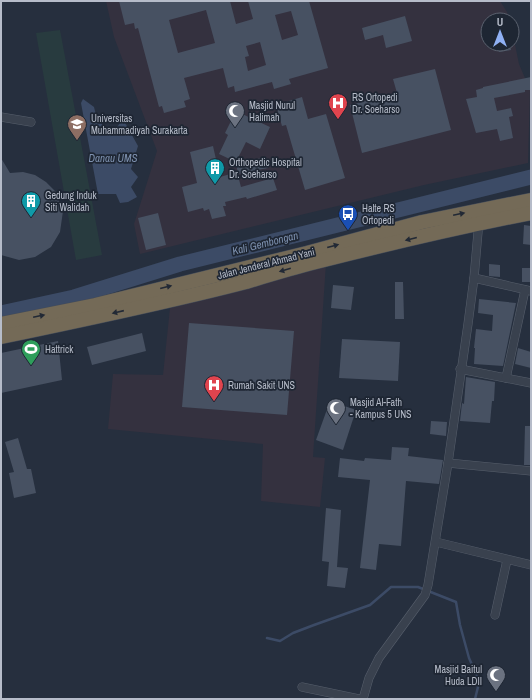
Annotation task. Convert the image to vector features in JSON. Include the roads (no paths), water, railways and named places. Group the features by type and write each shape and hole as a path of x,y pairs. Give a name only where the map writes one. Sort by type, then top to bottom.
{"highway":[{"name":"Jalan Jenderal Ahmad Yani","path":"479,217 531,200"},
{"name":"Jalan Jenderal Ahmad Yani","path":"1,337 107,315 422,222 531,213"},
{"name":"Jalan Jenderal Ahmad Yani","path":"1,324 243,275"}],"street":[{"path":"1,117 31,122"},
{"path":"363,699 369,678 379,658 425,595 428,585 448,463 474,278 479,217"},
{"path":"474,278 528,290 506,378"},
{"path":"460,369 531,383"},
{"path":"448,463 531,471"},
{"path":"436,542 531,565"},
{"path":"495,615 507,560"},
{"path":"302,687 359,699"}],"water":[{"name":"Danau UMS","path":"83,99 94,107 97,119 112,134 123,119 138,146 131,169 138,177 131,187 137,197 128,202 120,203 116,194 98,194 81,103"}],"waterway":[{"name":"Kali Gembongan","path":"1,313 74,297 180,264 531,177"},
{"path":"267,638 280,641 293,633 370,605 391,587 418,587 456,602 460,625 469,658 477,676 478,687 475,699"}],"place":[{"name":"RS Ortopedi Dr. Soeharso","path":"338,120"},
{"name":"Masjid Nurul Halimah","path":"235,128"},
{"name":"Universitas Muhammadiyah Surakarta","path":"77,141"},
{"name":"Orthopedic Hospital Dr. Soeharso","path":"215,185"},
{"name":"Gedung Induk Siti Walidah","path":"31,218"},
{"name":"Halte RS Ortopedi","path":"348,231"},
{"name":"Hattrick","path":"31,366"},
{"name":"Rumah Sakit UNS","path":"214,402"},
{"name":"Masjid Al-Fath - Kampus 5 UNS","path":"336,425"},
{"name":"Masjid Baitul Huda LDII","path":"496,692"}]}
